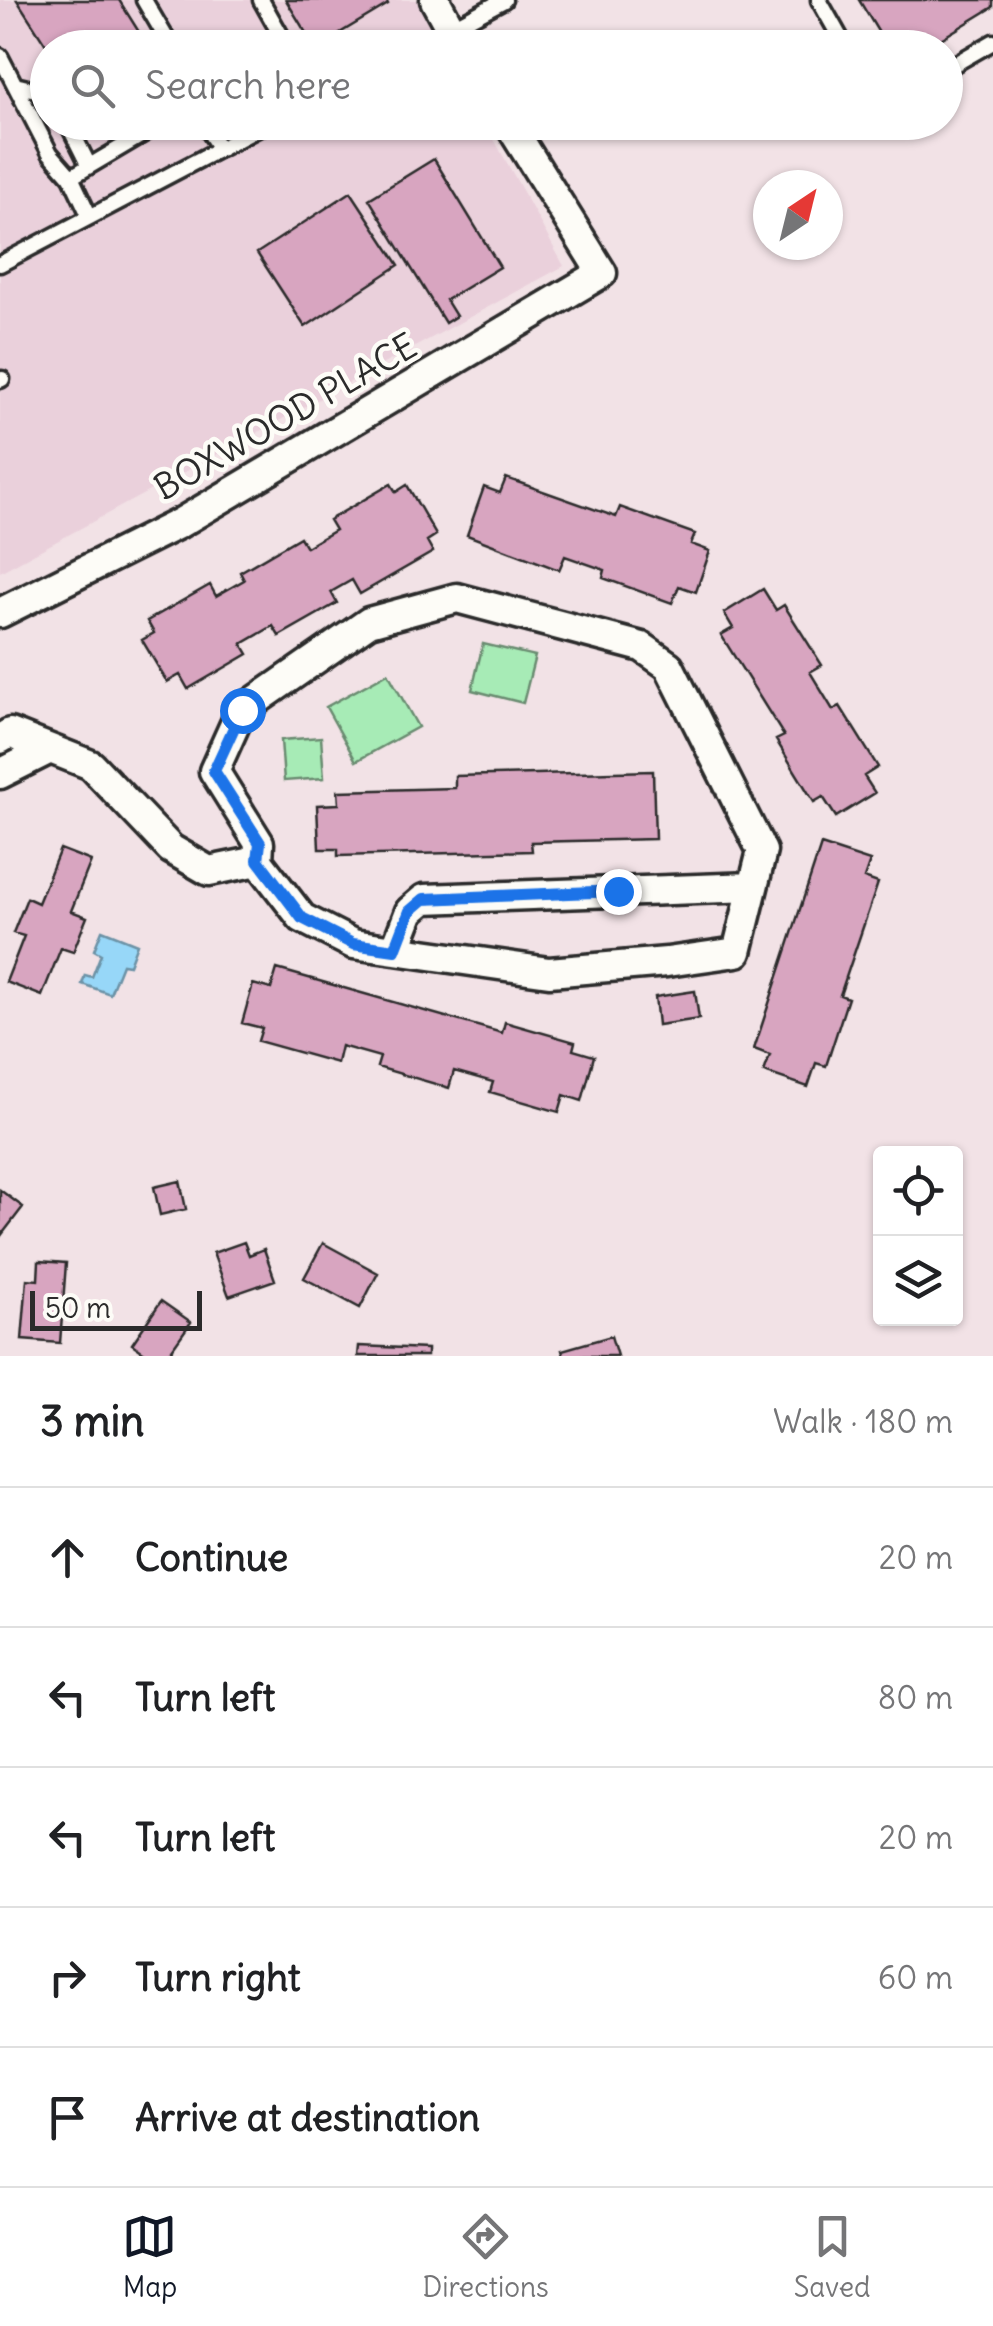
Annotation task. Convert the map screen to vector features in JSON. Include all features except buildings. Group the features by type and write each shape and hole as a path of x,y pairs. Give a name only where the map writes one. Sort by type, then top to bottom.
{"street":[{"path":"435,0 451,30"},
{"name":"BOXWOOD PLACE","path":"0,613 180,523 602,273 519,140"},
{"path":"457,598 642,647 669,666 762,852 753,886 736,952 549,972 353,944 302,918 258,860 260,843 214,771 242,710 369,622 457,598"},
{"path":"0,739 10,733 91,765 171,849 209,871 258,860"},
{"path":"0,774 50,748"},
{"path":"395,950 410,911 424,899 753,886"}],"lane":[{"path":"144,0 162,30"},
{"path":"261,0 278,30"},
{"path":"465,30 504,0"},
{"path":"819,0 836,30"},
{"path":"963,59 993,42"},
{"path":"0,56 30,114"},
{"path":"15,85 30,89"},
{"path":"43,140 71,177 90,218"},
{"path":"76,140 89,166"},
{"path":"71,177 133,140"},
{"path":"214,140 220,150"},
{"path":"0,264 238,140"}],"shaded area":[{"path":"0,0 417,0 434,30 30,30 30,140 494,140 564,266 0,572"}],"green space":[{"path":"483,644 535,656 523,703 472,690"},
{"path":"388,673 418,727 356,761 326,707"},
{"path":"321,737 324,778 284,781 281,740"}],"water":[{"path":"102,930 137,944 129,965 122,964 110,994 82,984 85,975 92,977 101,954 94,950"}],"route":[{"path":"242,710 214,771 260,843 258,860 302,918 353,944 395,950 410,911 424,899 618,891"}]}
